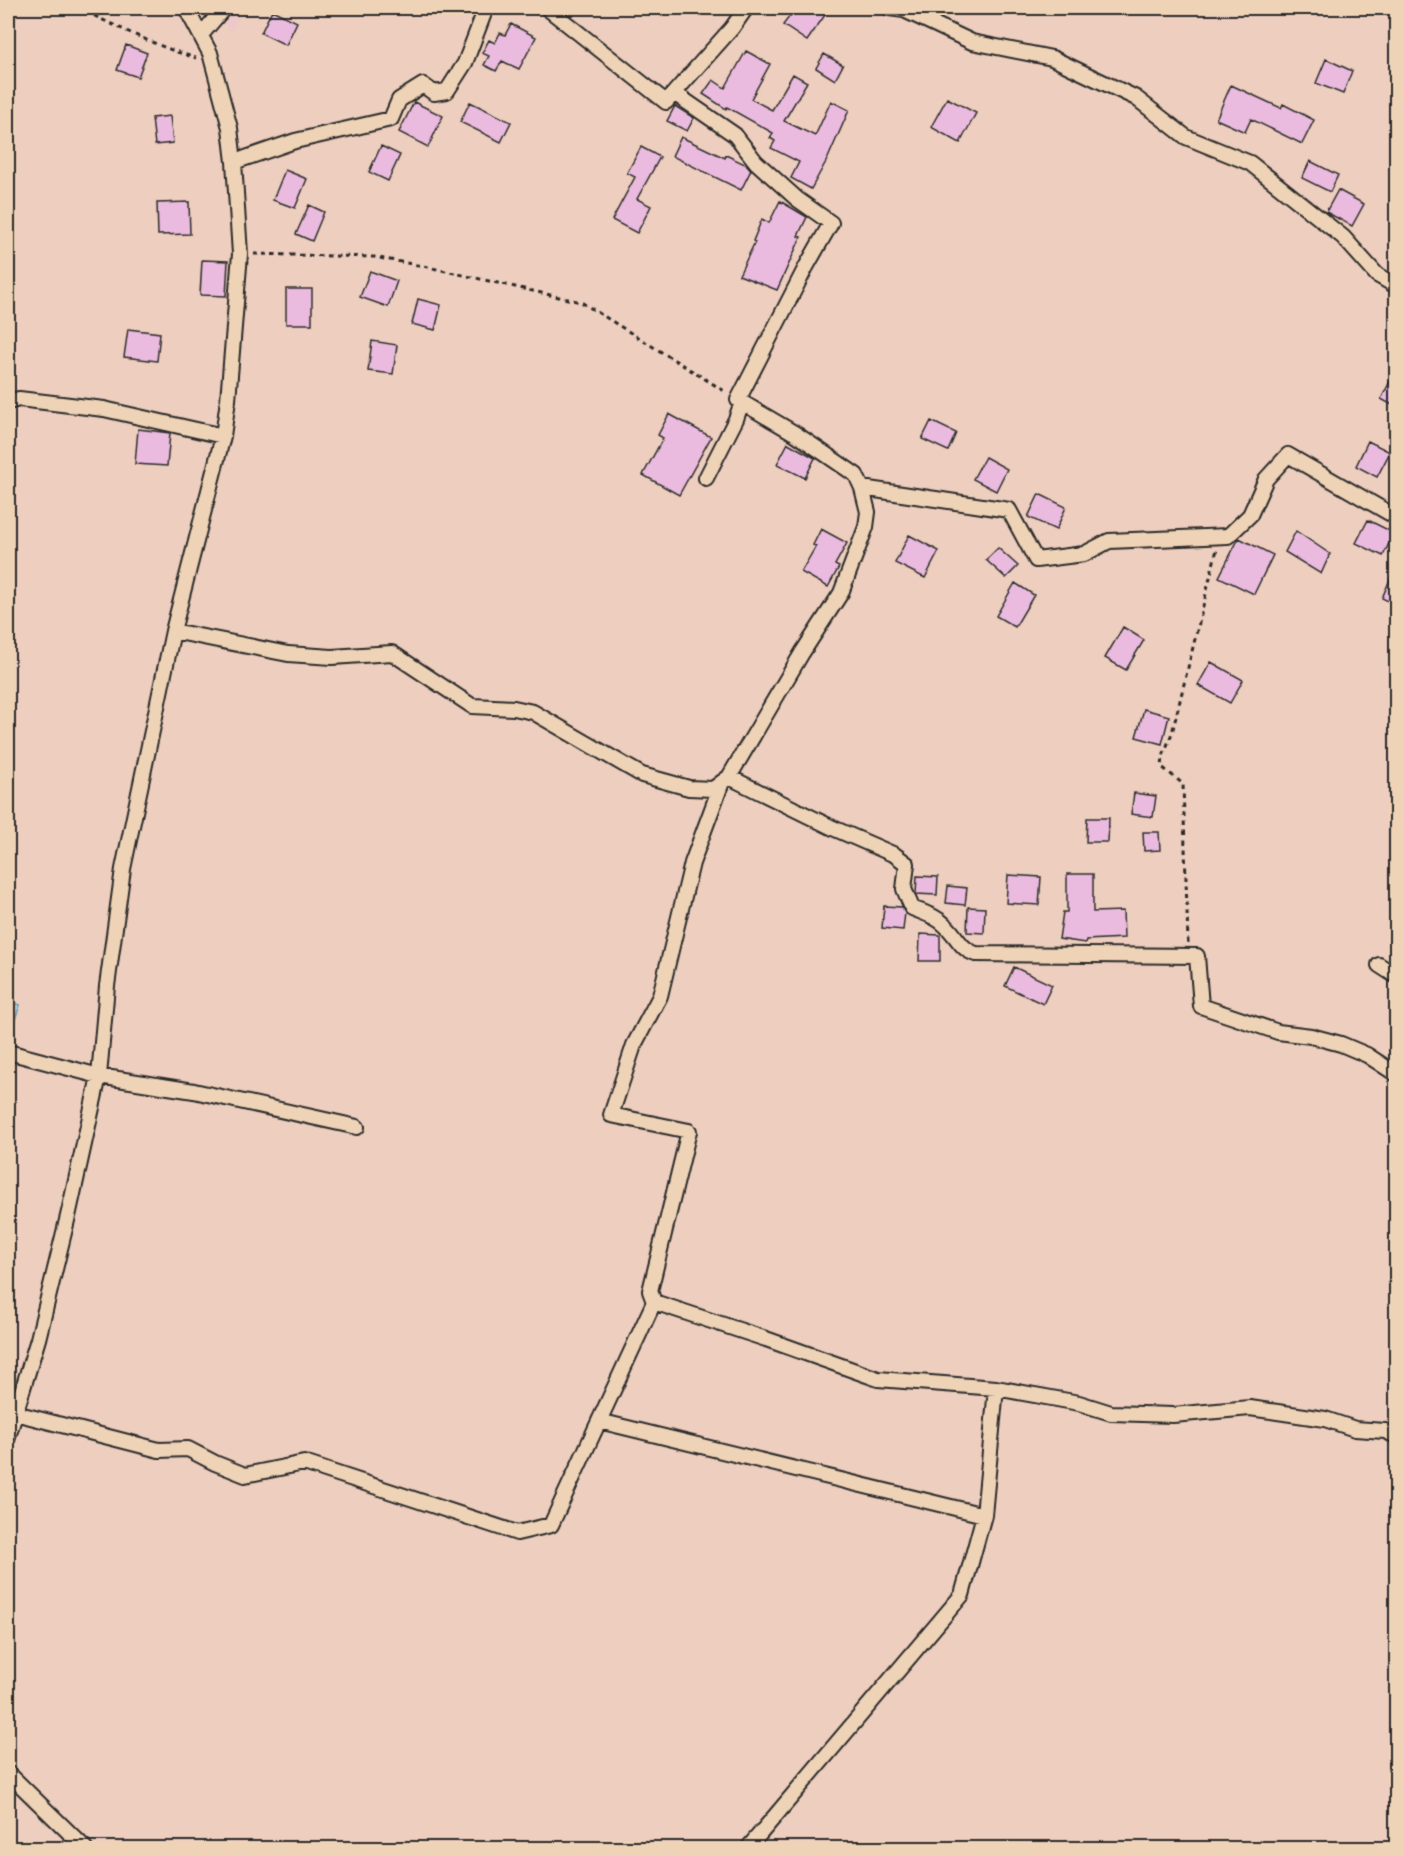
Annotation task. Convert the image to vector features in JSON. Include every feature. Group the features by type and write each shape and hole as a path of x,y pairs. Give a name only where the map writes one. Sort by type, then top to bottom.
{"street":[{"path":"8,1437 38,1339 99,1076 107,986 123,869 173,631 223,436 228,400 240,254 234,162 230,128 210,52 186,8"},
{"path":"201,35 224,8"},
{"path":"234,162 296,141 391,119 399,100 423,85 434,93 447,91 465,63 486,8"},
{"path":"547,8 666,102 732,28 746,8"},
{"path":"889,8 904,10 972,42 1052,58 1136,98 1186,137 1250,164 1343,237 1377,275 1396,286"},
{"path":"674,93 735,135 756,162 797,199 831,223 806,267 740,401 736,419 706,478"},
{"path":"8,402 19,399 104,409 223,436"},
{"path":"15,1413 159,1450 188,1449 245,1475 304,1463 517,1533 551,1525 654,1302 650,1291 689,1131 610,1115 634,1045 660,996 692,863 725,779 841,593 866,527 868,512 856,475 796,434 740,401"},
{"path":"862,488 1009,510 1036,560 1084,554 1109,540 1228,536 1250,515 1266,479 1288,455 1396,517"},
{"path":"173,631 288,654 332,657 392,653 472,706 513,708 533,712 642,775 689,788 713,789 725,779"},
{"path":"725,779 895,855 907,864 904,889 912,908 935,917 968,952 976,954 1197,956 1201,1006 1278,1032 1311,1036 1341,1044 1367,1055 1396,1074"},
{"path":"1379,965 1396,976"},
{"path":"8,1052 99,1076 194,1091 357,1127"},
{"path":"654,1302 878,1378 996,1388 1078,1403 1111,1413 1173,1415 1250,1408 1325,1419 1355,1429 1385,1431 1396,1436"},
{"path":"748,1848 962,1595 984,1515 996,1388"},
{"path":"599,1420 984,1515"},
{"path":"8,1773 85,1848"}],"path":[{"path":"78,8 173,51 212,63"},
{"path":"240,254 374,257 581,302 740,401"},
{"path":"1189,956 1183,784 1162,767 1220,536"}],"shaded area":[{"path":"214,8 241,8 232,33 219,17"}],"water":[{"path":"8,1001 20,1005 8,1039"}],"building":[{"path":"796,8 812,8 825,15 807,41 783,25"},
{"path":"272,10 297,22 286,45 261,33"},
{"path":"511,24 536,37 519,69 502,61 496,71 484,65 489,56 482,53 489,40 495,43 500,33 505,35"},
{"path":"126,45 147,53 138,77 117,70"},
{"path":"746,51 770,64 751,99 772,110 793,74 807,82 784,121 815,136 831,101 849,110 828,158 811,189 791,178 799,162 771,148 775,141 770,138 773,133 727,107 726,109 703,94 713,80 725,88"},
{"path":"824,54 843,65 835,80 816,68"},
{"path":"1326,59 1352,71 1343,94 1316,83"},
{"path":"1231,85 1281,108 1283,104 1314,120 1302,144 1251,119 1245,132 1216,119"},
{"path":"947,98 976,113 960,143 931,127"},
{"path":"414,102 443,116 428,147 399,132"},
{"path":"470,102 511,122 501,142 460,122"},
{"path":"675,106 694,118 687,131 667,121"},
{"path":"170,116 173,143 155,145 152,118"},
{"path":"681,137 725,158 726,155 747,165 751,170 741,190 672,156"},
{"path":"381,146 400,155 388,181 369,172"},
{"path":"641,147 660,157 637,199 651,206 637,233 612,220 635,177 627,173"},
{"path":"1310,161 1338,175 1330,192 1302,178"},
{"path":"285,170 307,179 295,208 273,200"},
{"path":"1338,190 1364,204 1352,226 1326,212"},
{"path":"780,201 807,217 798,236 801,237 777,290 739,275 755,242 753,241 762,219 769,223"},
{"path":"189,202 190,234 158,235 157,203"},
{"path":"309,205 324,212 312,241 296,234"},
{"path":"202,260 228,261 226,296 200,295"},
{"path":"370,271 397,281 388,307 360,297"},
{"path":"286,289 312,289 312,324 286,324"},
{"path":"418,299 441,305 435,330 412,324"},
{"path":"128,329 160,333 157,361 124,357"},
{"path":"372,341 397,345 393,374 368,371"},
{"path":"1396,370 1396,407 1381,399"},
{"path":"669,414 711,437 679,495 643,475 663,438 658,435"},
{"path":"931,421 956,433 948,451 922,439"},
{"path":"138,429 170,433 167,466 135,464"},
{"path":"1368,441 1390,452 1377,477 1356,466"},
{"path":"788,443 815,458 805,478 777,464"},
{"path":"985,457 1007,469 996,491 973,479"},
{"path":"1039,494 1066,507 1056,530 1028,517"},
{"path":"1368,520 1394,533 1383,556 1356,543"},
{"path":"821,529 847,543 835,565 839,567 828,587 801,572 816,546 813,545"},
{"path":"1296,531 1330,554 1321,574 1285,552"},
{"path":"909,535 939,551 925,578 895,563"},
{"path":"1239,538 1273,555 1254,594 1219,577"},
{"path":"998,548 1018,566 1006,578 986,560"},
{"path":"1396,566 1396,605 1382,598"},
{"path":"1015,583 1034,595 1015,627 996,616"},
{"path":"1123,627 1144,640 1126,670 1105,658"},
{"path":"1211,662 1243,680 1230,703 1198,685"},
{"path":"1144,709 1169,716 1162,744 1136,737"},
{"path":"1134,793 1156,796 1153,817 1131,814"},
{"path":"1087,818 1109,818 1108,842 1086,842"},
{"path":"1143,832 1159,832 1160,850 1144,851"},
{"path":"1067,874 1093,874 1093,912 1123,911 1124,938 1086,940 1085,943 1059,939 1063,912 1067,912"},
{"path":"1008,875 1041,877 1039,905 1006,903"},
{"path":"917,876 938,877 937,895 916,894"},
{"path":"948,886 967,888 965,905 946,903"},
{"path":"884,906 902,907 905,913 903,930 882,928"},
{"path":"968,907 985,908 984,933 967,932"},
{"path":"920,934 940,935 940,961 919,961"},
{"path":"1014,967 1052,985 1043,1004 1005,986"}]}
